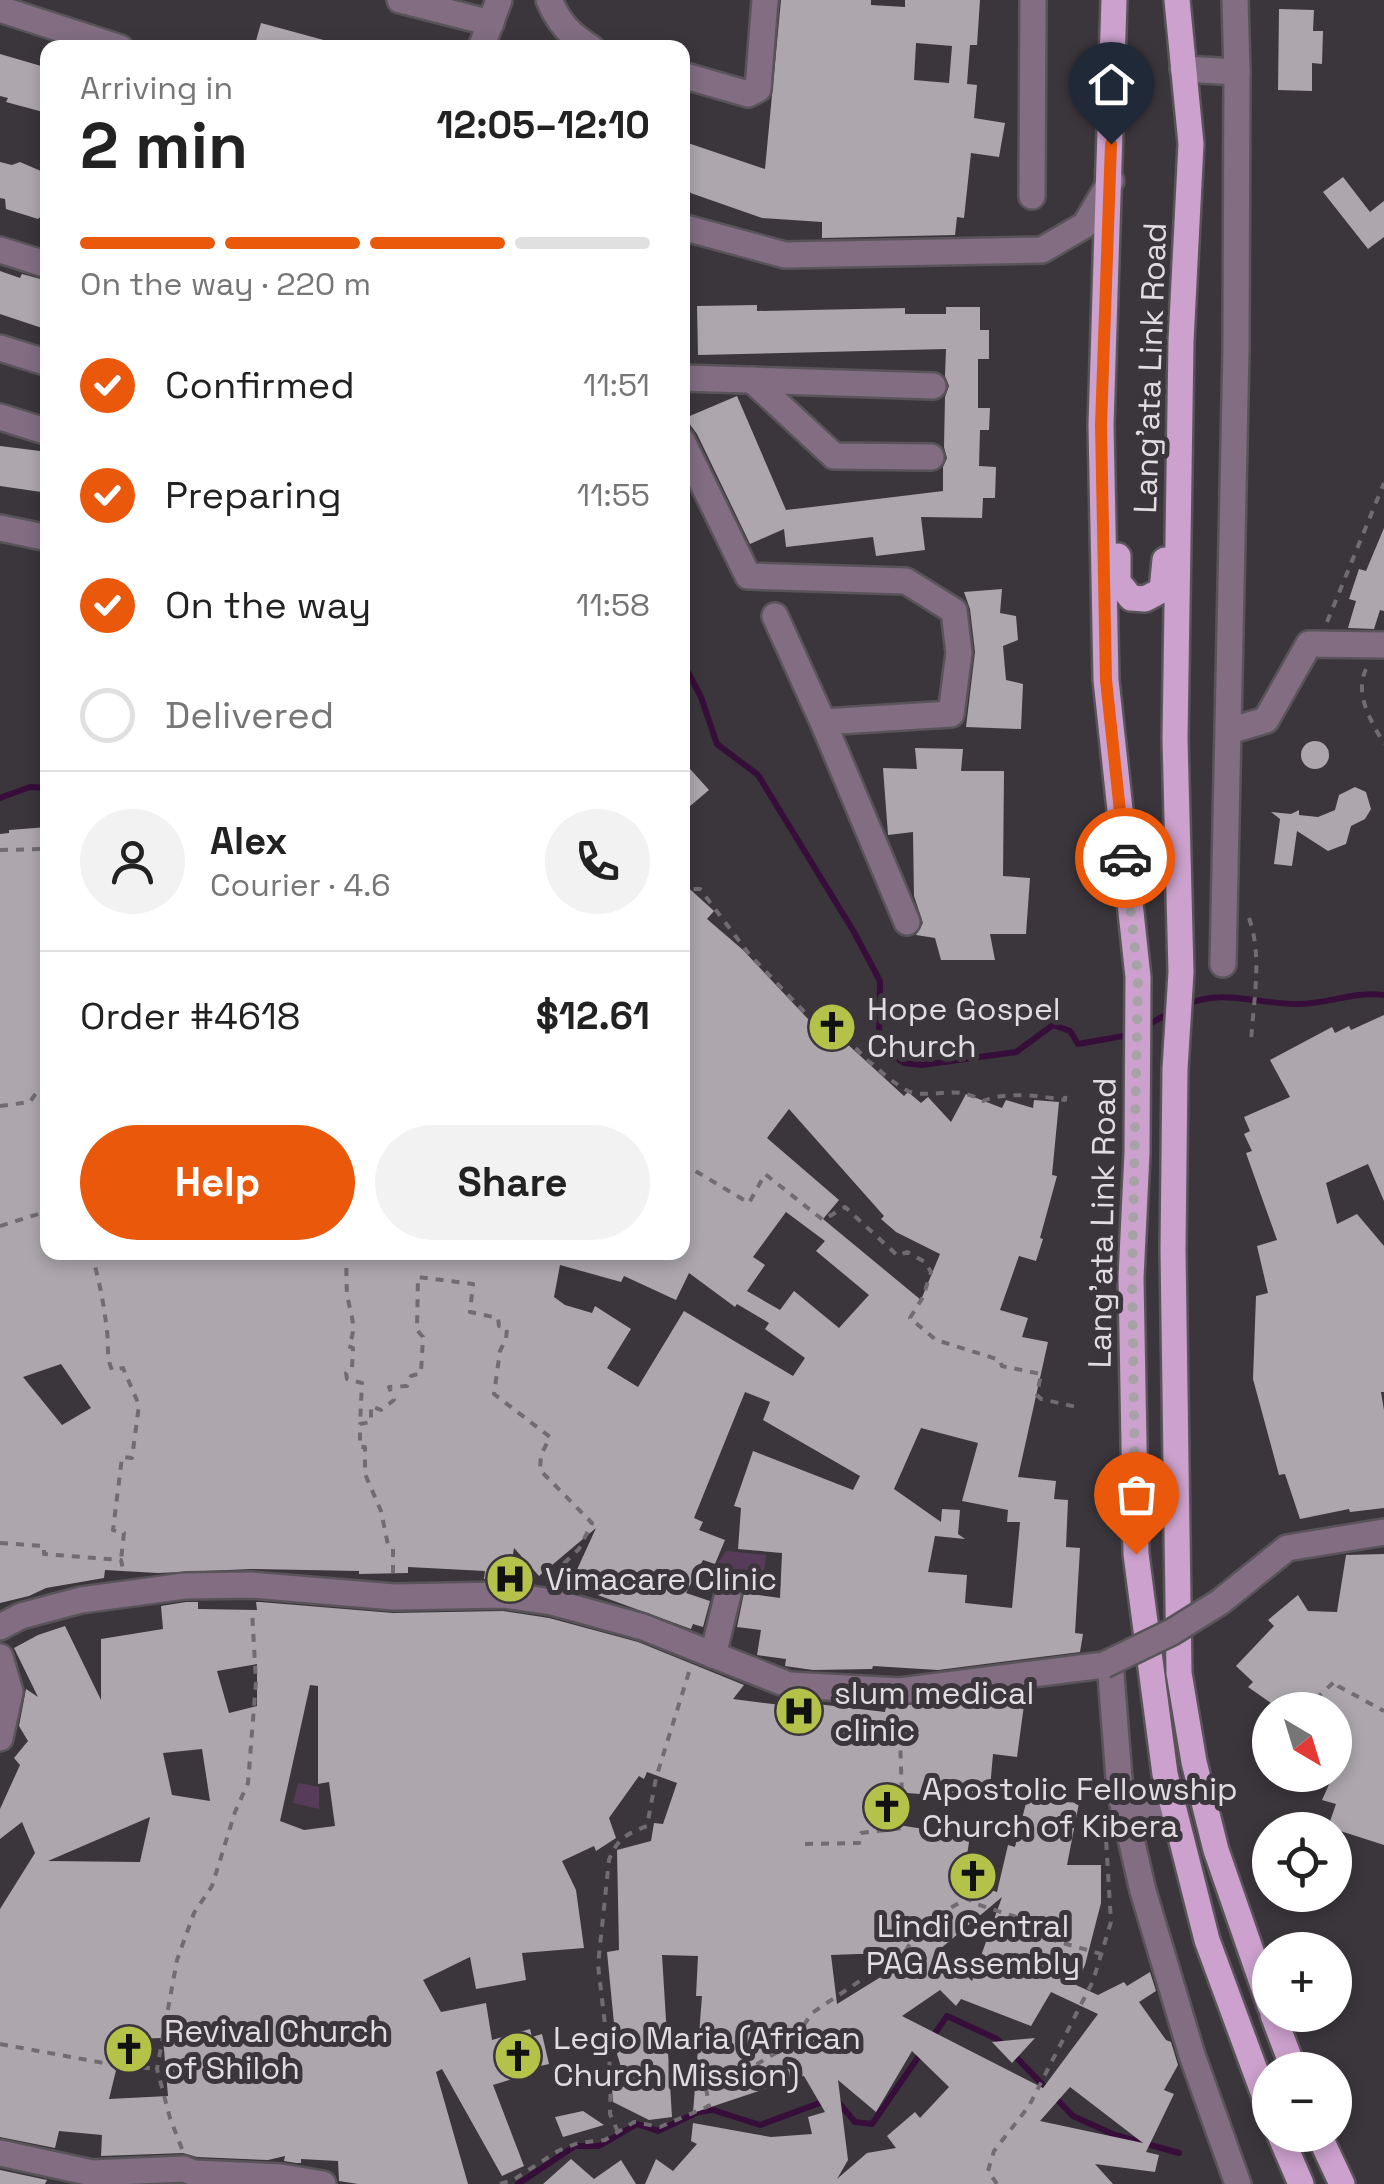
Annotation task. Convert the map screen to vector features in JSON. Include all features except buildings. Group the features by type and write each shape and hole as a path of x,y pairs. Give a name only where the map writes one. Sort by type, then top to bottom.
{"main road":[{"name":"Lang'ata Link Road","path":"1114,0 1101,425 1106,680 1138,977 1132,1278 1136,1554 1165,1774 1207,1940 1252,2062"},
{"name":"Lang'ata Link Road","path":"1177,0 1190,144 1180,341 1175,739 1180,972 1173,1249 1180,1674 1194,1762 1216,1850 1252,1954"},
{"path":"1101,425 1115,486 1118,582 1132,598 1145,599 1162,590 1169,412 1180,341"},
{"path":"1287,2152 1301,2184"},
{"path":"1327,2152 1342,2184"}],"street":[{"path":"400,0 495,11 484,40"},
{"path":"549,0 556,18 578,40"},
{"path":"690,77 748,94 758,89 765,0"},
{"path":"1032,196 1033,0"},
{"path":"1223,964 1238,72 1235,0"},
{"path":"0,8 96,40"},
{"path":"1183,69 1238,72"},
{"path":"690,229 785,255 1042,250 1085,225 1110,180"},
{"path":"0,250 40,262"},
{"path":"0,348 40,361"},
{"path":"690,378 934,386"},
{"path":"752,380 834,456 932,457"},
{"path":"0,417 40,430"},
{"path":"690,457 748,576 906,581 954,610 959,653 952,714 822,722"},
{"path":"0,528 40,536"},
{"path":"776,616 907,922"},
{"path":"1229,731 1266,720 1309,644 1384,645"},
{"path":"0,1627 21,1616 81,1600 185,1586 250,1585 394,1597 504,1596 552,1602 626,1622 789,1684 900,1690 1107,1663 1172,1632 1220,1602 1287,1548 1384,1532"},
{"path":"704,1652 728,1594"},
{"path":"0,1657 10,1692 0,1738"},
{"path":"1107,1663 1120,1792 1143,1892 1192,2056 1238,2184"},
{"path":"1120,1792 1137,1812 1176,1821"},
{"path":"0,2152 92,2173 184,2169 323,2184"}],"path":[{"path":"1326,626 1384,484"},
{"path":"1367,666 1360,682 1363,699 1384,744"},
{"path":"0,850 40,849"},
{"path":"690,888 700,889 750,954 814,1022 824,1015 876,1069 903,1089 924,1093 959,1091 983,1101 993,1096 1065,1100 1066,1088"},
{"path":"1250,1043 1256,960"},
{"path":"0,1106 30,1102 40,1092"},
{"path":"690,1168 749,1204 765,1174 822,1220 845,1207 898,1256 907,1252 925,1262 931,1272 924,1296 910,1318 936,1340 1000,1360 1002,1366 1041,1374 1037,1395 1041,1399 1081,1408"},
{"path":"0,1226 40,1214"},
{"path":"93,1260 109,1346 106,1358 112,1370 124,1368 139,1405 132,1458 122,1456 113,1530 124,1533 121,1560 127,1594"},
{"path":"345,1260 347,1298 354,1316 353,1338 348,1346 353,1348 352,1368 346,1372 347,1379 362,1383 360,1447 365,1448 364,1474 381,1511 388,1545 393,1549 394,1597"},
{"path":"360,1424 370,1422 370,1406 381,1410 394,1400 388,1386 407,1386 411,1376 421,1372 423,1337 416,1330 418,1277 473,1284 470,1312 498,1318 499,1326 507,1329 494,1394 550,1437 541,1455 540,1470 592,1522 579,1549 559,1568 552,1602"},
{"path":"0,1543 44,1546 44,1554 121,1560"},
{"path":"184,2169 181,2140 170,2118 157,2069 177,1960 194,1913 212,1886 248,1783 256,1685 250,1585"},
{"path":"618,2132 610,2114 611,2076 598,1964 610,1860 616,1844 626,1834 646,1826 656,1778 704,1652"},
{"path":"1323,1692 1335,1680 1349,1692"},
{"path":"805,1844 859,1844 861,1832 902,1828 900,1737 894,1701 900,1690"},
{"path":"1352,1694 1384,1712"},
{"path":"996,2184 988,2171 994,2151 1030,2106 1093,1982 1110,1922 1105,1834"},
{"path":"500,2184 514,2180 558,2151 578,2143 604,2140 634,2122 660,2127 709,2106 706,2088 726,2082 776,2054 784,2038 800,2031 812,2013 885,1964 901,1958 915,1936 968,1898 1035,1923 1056,1941 1101,1954"},
{"path":"0,2044 157,2069"}],"shaded area":[{"path":"726,1551 766,1555 762,1591 732,1591 713,1570"},
{"path":"298,1783 319,1787 319,1809 293,1803"}],"waterway":[{"path":"690,676 717,744 758,775 880,981 879,1037 890,1054 904,1063 922,1065 1016,1052 1053,1025 1070,1031 1078,1044 1129,1035"},
{"path":"0,798 30,787 40,788"},
{"path":"1184,1006 1212,998 1299,1004 1384,995"},
{"path":"1144,1027 1173,1011"},
{"path":"931,2039 947,2016 1004,2046"},
{"path":"518,2184 575,2146 599,2146 637,2124 658,2131 698,2112 713,2110 760,2125 825,2101 838,2102 855,2122 872,2124 921,2053"},
{"path":"1013,2054 1073,2116 1115,2135 1179,2153"}],"way so far":[{"path":"1125,858 1138,977 1132,1278 1136,1554"}],"place":[{"name":"Hope Gospel Church","path":"832,1027"},
{"name":"Vimacare Clinic","path":"510,1579"},
{"name":"slum medical clinic","path":"799,1711"},
{"name":"Apostolic Fellowship Church of Kibera","path":"887,1807"},
{"name":"Lindi Central PAG Assembly","path":"973,1876"},
{"name":"Revival Church of Shiloh","path":"129,2049"},
{"name":"Legio Maria (African Church Mission)","path":"518,2056"}],"route":[{"path":"1111,144 1101,425 1106,680 1125,858"}]}
